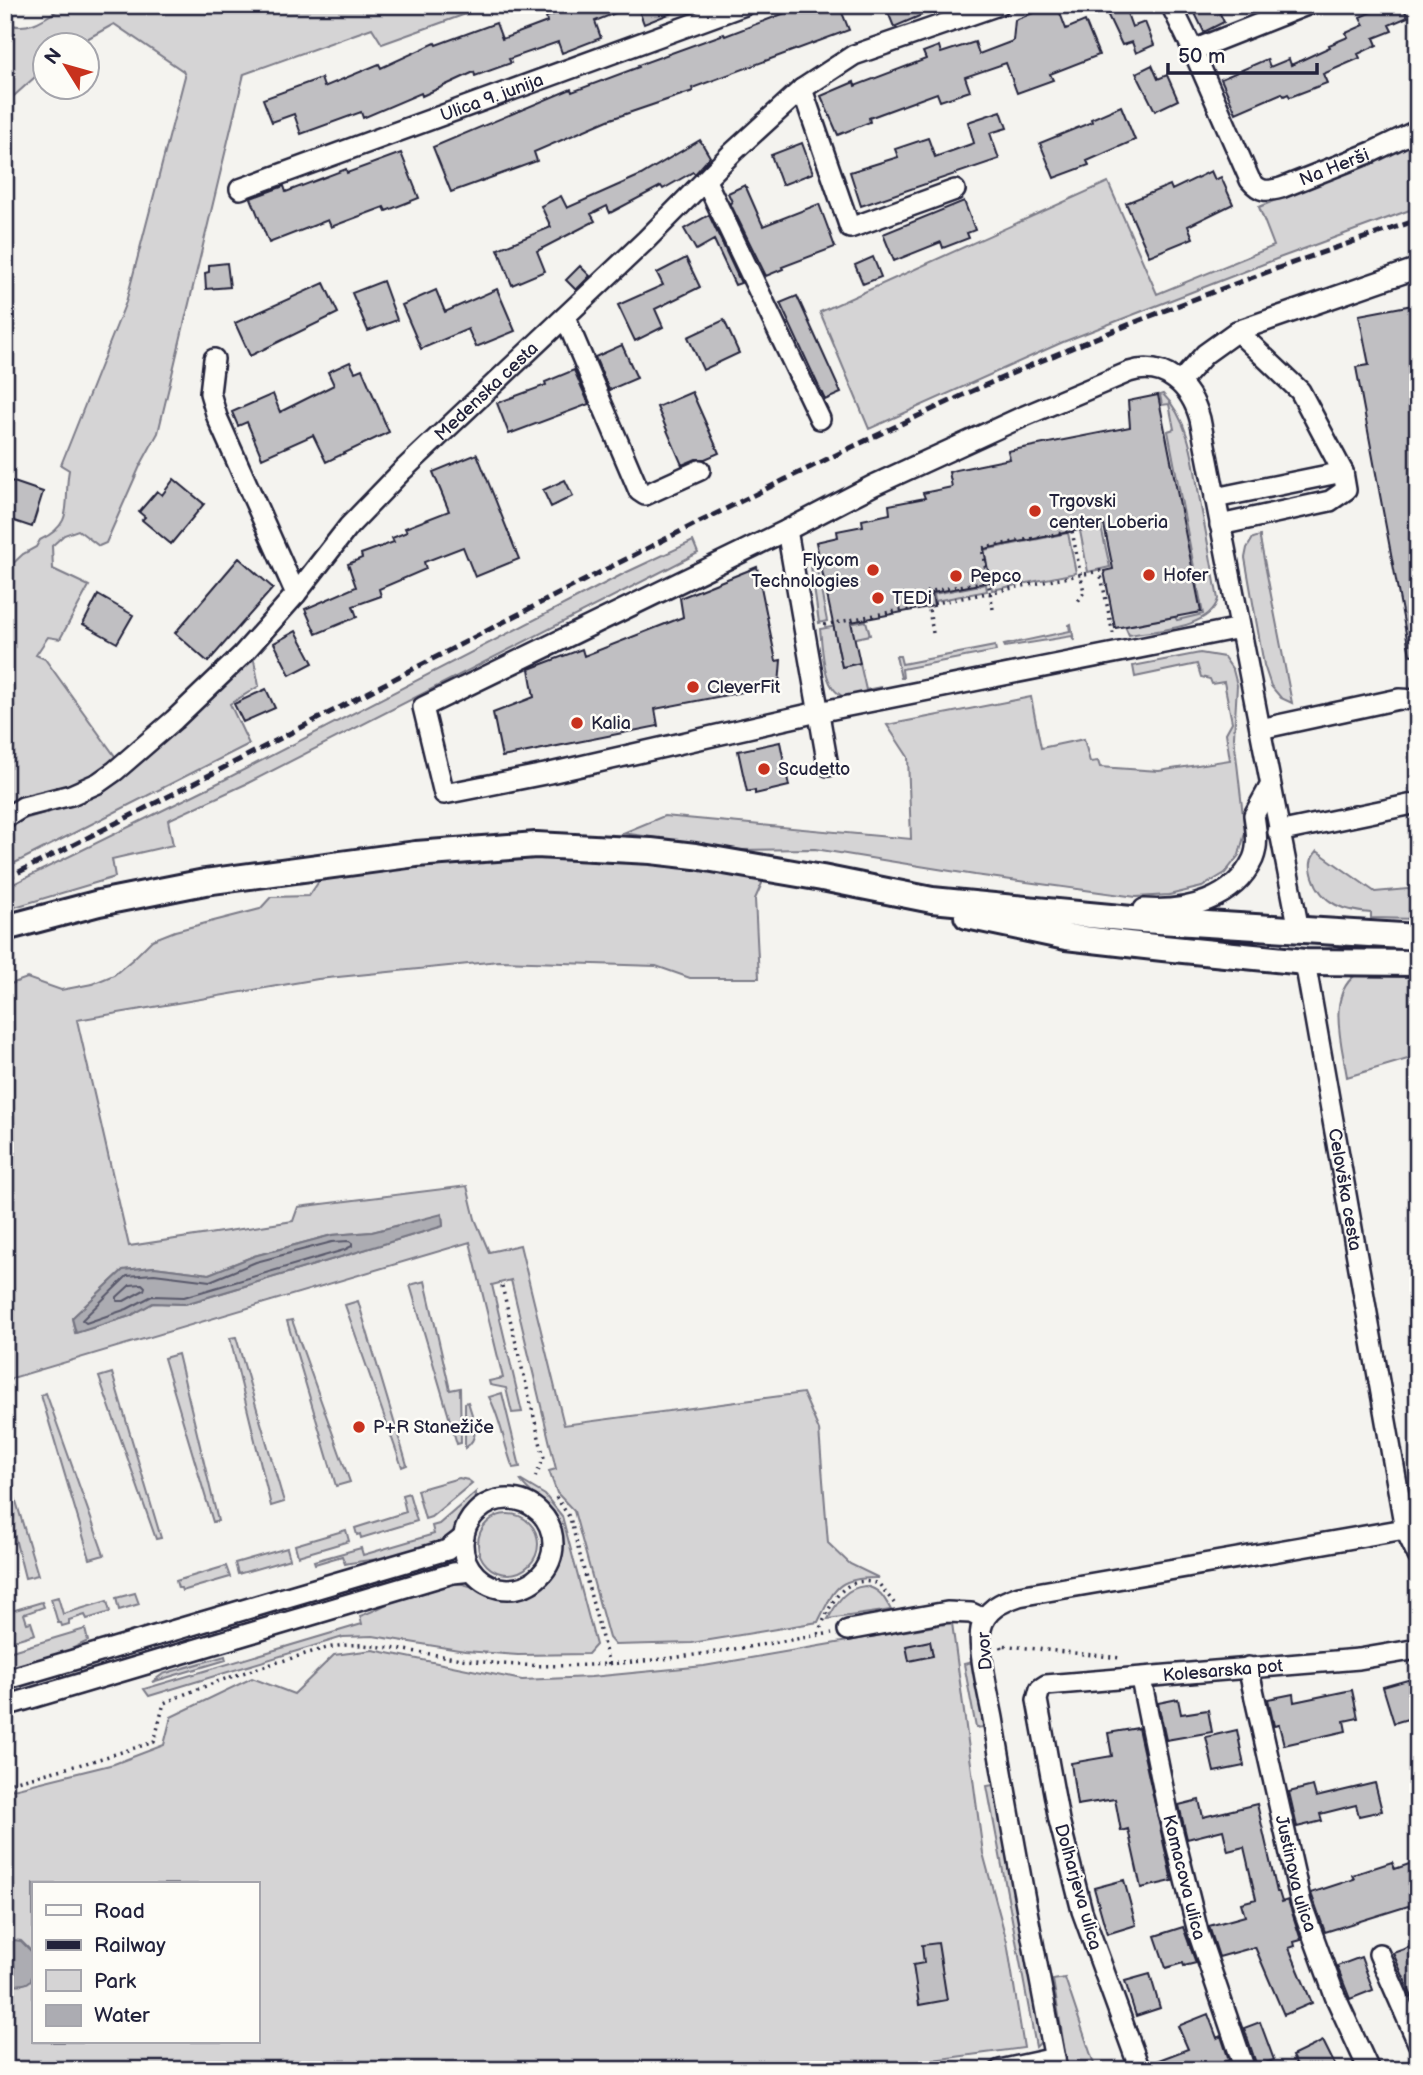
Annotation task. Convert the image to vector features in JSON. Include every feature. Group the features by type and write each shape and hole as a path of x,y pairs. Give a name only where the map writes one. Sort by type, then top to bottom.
{"main road":[{"path":"5,928 99,903 205,881 416,853 536,845 695,856 932,900 1142,920 1418,937"},
{"path":"932,900 972,918 1066,937 1305,962 1418,963"},
{"path":"1298,930 1305,962"}],"street":[{"name":"Ulica 9. junija","path":"240,189 745,5"},
{"name":"Medenska cesta","path":"5,818 23,807 71,794 98,783 174,720 242,655 296,594 349,526 403,471 732,153 802,89 854,55 999,5"},
{"path":"1171,5 1193,50 1307,5"},
{"name":"Na Herši","path":"1193,50 1250,180 1256,188 1266,192 1371,152 1418,130"},
{"path":"802,89 850,228 955,190"},
{"path":"706,181 820,419"},
{"path":"1180,382 1205,354 1237,331 1418,268"},
{"path":"565,317 639,491 645,495 700,470"},
{"path":"1220,525 1330,501 1346,490 1343,471 1300,391 1237,331"},
{"path":"214,359 210,393 218,417 296,594"},
{"path":"1240,628 818,712 550,773 444,794 423,707 948,450 1129,372 1156,369 1180,382 1190,394 1198,411 1260,729 1298,930"},
{"path":"1215,498 1343,471"},
{"path":"787,530 828,766"},
{"path":"1260,729 1399,699 1418,700"},
{"path":"1098,914 1116,907 1180,909 1224,892 1241,876 1254,857 1257,835 1254,815 1270,786"},
{"path":"1279,832 1418,803"},
{"name":"Celovška cesta","path":"1305,962 1405,1529 1418,1556"},
{"path":"509,1499 534,1507 545,1518 552,1532 553,1547 549,1562 540,1575 528,1584 513,1588 498,1587 484,1581 472,1571 465,1556 464,1537 476,1512 490,1503 509,1499"},
{"name":"Dvor","path":"1056,2064 980,1638 985,1619 999,1604 1019,1596 1405,1529"},
{"path":"5,1680 447,1550 464,1537"},
{"path":"5,1706 453,1573 472,1571"},
{"path":"848,1630 960,1611 985,1619"},
{"name":"Kolesarska pot","path":"1037,1700 1040,1689 1046,1685 1359,1659 1418,1649"},
{"name":"Justinova ulica","path":"1248,1667 1301,1903 1335,1996 1369,2070"},
{"name":"Komacova ulica","path":"1141,1679 1168,1812 1198,1932 1245,2070"},
{"name":"Dolharjeva ulica","path":"1037,1700 1059,1820 1082,1910 1140,2070"},
{"path":"1379,1954 1418,2043"},
{"path":"1000,2070 1056,2064"}],"path":[{"path":"993,609 982,548 1072,531 1084,592 1077,603"},
{"path":"803,629 1100,571 1114,639"},
{"path":"933,633 926,592 988,581"},
{"path":"502,1286 544,1458 535,1478"},
{"path":"556,1497 570,1518 609,1664"},
{"path":"818,1635 830,1605 838,1594 859,1581 879,1584 904,1620"},
{"path":"5,1784 154,1742 164,1703 205,1685 326,1648 360,1645 438,1657 520,1665 609,1664 687,1657 848,1630"}],"green space":[{"path":"65,5 491,5 382,44 372,28 244,74 158,433 140,466 106,543 99,546 78,530 64,535 52,546 53,569 89,586 60,639 48,637 36,655 45,659 117,759 106,770 5,812 5,571 59,527 66,511 69,470 61,465 126,302 185,76 183,71 114,24 100,32 32,32 32,80 5,104 5,56 9,53 5,47 5,22 21,26 44,19"},
{"path":"1418,137 1418,207 1063,342 869,429 820,312 1108,182 1157,294 1274,246 1259,207"},
{"path":"1163,394 1173,406 1186,432 1194,462 1218,599 1205,617 1193,622 1129,635 1125,626 1203,614 1168,431 1174,429 1169,404 1162,405 1160,395"},
{"path":"1101,527 1110,567 1088,572 1080,531"},
{"path":"1068,533 1076,573 992,590 984,550"},
{"path":"1260,536 1292,703 1281,698 1271,686 1264,665 1245,558 1253,538"},
{"path":"693,541 698,553 246,784 168,820 173,845 112,859 115,877 5,910 5,888 220,782 625,573"},
{"path":"816,565 827,621 819,623 811,566"},
{"path":"986,584 987,591 935,601 934,594"},
{"path":"866,621 870,635 837,642 842,667 860,663 866,690 881,687 882,692 854,698 843,697 830,683 826,673 820,629"},
{"path":"1071,624 1074,641 1072,636 1005,647 1004,645 1070,631"},
{"path":"995,646 996,651 902,669 903,678 896,656 900,656 902,664"},
{"path":"1200,653 1224,657 1233,670 1237,685 1234,737 1245,833 1239,855 1225,873 1202,887 1169,895 1136,897 815,849 739,850 623,833 664,816 911,839 908,757 887,725 1031,697 1041,748 1084,739 1090,762 1098,761 1100,767 1159,771 1230,760 1226,733 1232,722 1224,682 1212,684 1210,679 1201,677 1197,664 1135,677 1133,666"},
{"path":"251,658 254,660 259,686 230,704 249,744 5,868 5,825 83,801 160,745"},
{"path":"1317,851 1375,892 1418,888 1418,919 1371,918 1371,913 1344,908 1328,900 1317,887 1312,873 1311,861"},
{"path":"511,858 595,858 676,865 763,881 755,899 759,978 690,978 656,966 499,961 318,979 77,1020 129,1246 293,1221 298,1207 467,1186 475,1219 489,1252 520,1245 564,1425 803,1393 819,1430 828,1543 850,1564 879,1578 854,1580 839,1587 818,1622 692,1643 615,1645 609,1638 574,1511 557,1493 549,1471 556,1469 511,1280 492,1285 522,1412 512,1413 506,1388 490,1385 489,1381 503,1378 470,1242 12,1378 5,1387 5,986 27,978 61,990 92,984 114,975 152,940 175,931 260,909 271,897 309,896 322,877","holes":["442,1215 443,1226 185,1304 153,1303 130,1316 75,1333 72,1318 123,1270 154,1267 209,1274 254,1256 332,1235 372,1232"]},
{"path":"1362,971 1418,971 1418,1082 1411,1058 1347,1077 1338,1019 1339,1004 1350,980"},
{"path":"425,1281 450,1390 460,1388 461,1443 457,1444 410,1285"},
{"path":"358,1301 407,1465 402,1467 345,1305"},
{"path":"292,1320 350,1482 336,1486 287,1321"},
{"path":"236,1337 284,1502 271,1506 230,1338"},
{"path":"178,1354 218,1521 213,1522 164,1358"},
{"path":"112,1373 161,1538 156,1539 99,1377"},
{"path":"46,1393 104,1555 90,1559 41,1395"},
{"path":"502,1393 520,1467 513,1468 497,1414 489,1397"},
{"path":"468,1402 475,1433 465,1448 465,1403"},
{"path":"5,1464 38,1575 25,1578 5,1498"},
{"path":"459,1478 472,1483 425,1519 417,1490"},
{"path":"520,1480 545,1495 562,1516 596,1645 588,1654 518,1655 465,1651 373,1636 343,1637 149,1696 144,1689 362,1624 360,1616 430,1588 458,1584 502,1598 531,1593 553,1574 562,1547 561,1533 552,1512"},
{"path":"476,1492 453,1532 429,1548 401,1556 345,1564 342,1556 315,1564 314,1561 361,1548 363,1555 434,1534 432,1526 439,1524"},
{"path":"409,1493 417,1521 361,1538 360,1534 357,1535 355,1528 406,1512 402,1495"},
{"path":"508,1514 529,1523 538,1544 529,1565 508,1574 487,1565 478,1544 487,1523"},
{"path":"346,1530 349,1541 298,1556 295,1545"},
{"path":"287,1548 290,1559 238,1574 235,1563"},
{"path":"449,1556 452,1567 233,1631 230,1620"},
{"path":"226,1566 230,1577 182,1591 178,1588 176,1581"},
{"path":"865,1586 881,1594 891,1610 828,1619 846,1593"},
{"path":"135,1593 139,1604 119,1610 116,1598"},
{"path":"58,1597 63,1614 107,1601 110,1612 87,1619 85,1615 69,1620 69,1624 62,1626 58,1623 51,1599"},
{"path":"42,1602 44,1607 24,1614 27,1623 31,1622 35,1634 5,1643 5,1613"},
{"path":"952,1623 983,1853 1007,1942 1024,2048 880,2067 880,2070 5,2070 5,1791 114,1764 164,1745 171,1717 252,1678 294,1694 334,1655 373,1650 522,1680 591,1677 704,1666"},
{"path":"215,1625 219,1636 5,1699 5,1687"},
{"path":"85,1629 88,1641 53,1658 5,1672 5,1653"},
{"path":"225,1656 226,1660 152,1682 163,1674"},
{"path":"972,1662 984,1727 976,1728 964,1664"},
{"path":"994,1785 1042,2041 1036,2047 987,1786"},
{"path":"1065,1978 1096,2070 1068,2070 1053,1980"}],"water":[{"path":"442,1214 443,1226 185,1304 153,1303 130,1316 76,1333 72,1318 123,1270 154,1267 209,1274 254,1256 332,1235 372,1232"},
{"path":"14,1940 21,1941 32,1952 32,1976 27,1983 5,1983 5,1948"}],"building":[{"path":"578,5 633,6 595,21 601,38 562,53 558,42 509,59 511,63 475,76 474,72 422,96 421,93 363,118 361,112 301,134 294,114 272,122 263,99 321,78 324,87 379,64 381,68 435,43 436,45 496,23 502,39 547,22 546,17"},
{"path":"637,5 689,5 689,6 644,24"},
{"path":"806,5 839,5 849,30 692,88 693,91 608,120 534,152 537,161 451,192 433,147 571,89 572,92 639,67 638,65"},
{"path":"885,5 945,5 894,27"},
{"path":"1057,5 1066,29 1085,21 1099,55 1050,74 1053,80 1017,93 1006,63 965,77 970,91 940,101 937,93 869,118 870,122 838,135 821,96 854,82 855,86 926,59 923,52 939,46 941,53 975,42 979,54 1013,41 1015,20"},
{"path":"1103,5 1124,5 1132,27 1145,22 1154,45 1136,53 1132,42 1122,45"},
{"path":"1191,5 1216,5 1224,22 1204,32"},
{"path":"1387,5 1402,5 1408,17 1389,25 1392,31 1374,38 1377,45 1358,54 1360,58 1323,74 1327,83 1290,97 1282,93 1236,113 1221,79 1267,59 1270,67 1289,59 1291,65 1348,37 1346,33 1364,25 1360,17"},
{"path":"1152,65 1158,79 1167,75 1178,100 1155,111 1136,73"},
{"path":"1121,106 1135,140 1087,161 1089,165 1054,178 1040,143 1092,122 1091,119"},
{"path":"1001,111 1007,128 990,133 999,159 861,206 850,172 898,157 895,149 928,138 935,157 974,143 968,122"},
{"path":"700,140 710,157 695,174 693,172 663,189 661,186 610,213 607,206 591,214 595,221 537,251 545,271 512,285 498,249 551,227 541,206 561,196 567,208 641,175"},
{"path":"802,143 813,173 782,185 771,155"},
{"path":"401,153 419,198 386,211 384,207 331,227 328,220 269,243 251,198 284,186 286,192 346,169 347,173"},
{"path":"1211,171 1215,180 1221,177 1233,204 1188,226 1193,238 1149,256 1126,203 1170,185 1172,190"},
{"path":"745,185 763,226 819,204 835,247 766,276 730,203 732,202 728,193"},
{"path":"964,201 975,230 967,233 969,238 943,248 941,242 894,261 883,234"},
{"path":"709,215 741,283 735,285 714,240 696,250 684,229"},
{"path":"873,257 881,277 863,284 855,265"},
{"path":"686,258 700,287 655,309 663,327 635,341 618,305 663,285 657,273"},
{"path":"227,263 230,287 206,289 205,273 209,272 209,265"},
{"path":"580,266 590,276 576,290 566,280"},
{"path":"383,281 397,320 368,331 352,293"},
{"path":"324,283 338,313 250,356 235,323"},
{"path":"497,289 515,331 476,347 468,329 421,349 402,305 436,290 445,312"},
{"path":"797,296 841,393 825,400 780,303"},
{"path":"1418,304 1418,654 1410,655 1356,367 1369,365 1359,315"},
{"path":"724,320 739,353 703,370 688,337"},
{"path":"622,345 637,378 609,390 595,357"},
{"path":"350,362 355,372 362,369 389,432 326,462 313,435 262,458 247,422 238,426 232,412 273,394 280,412 334,385 328,372"},
{"path":"574,370 589,404 509,434 497,403 546,385 545,382"},
{"path":"692,392 719,453 682,465 657,407"},
{"name":"Trgovski center Loberia","path":"1158,395 1201,612 1115,628 1104,571 1113,569 1104,525 984,549 990,582 932,593 934,606 851,622 860,663 842,667 816,542 838,537 837,531 863,526 862,520 890,514 889,505 925,498 923,493 952,487 949,472 1010,459 1008,451 1130,427 1128,401"},
{"path":"477,454 519,559 475,577 463,547 424,562 426,569 379,589 381,596 353,606 357,617 316,634 305,609 356,587 348,564 362,558 361,554 394,542 392,538 407,532 405,528 449,511 433,472"},
{"path":"5,479 43,492 32,527 5,518"},
{"path":"174,479 204,504 171,544 142,520 145,517 139,512 157,491 162,495"},
{"path":"565,480 573,496 551,507 543,490"},
{"path":"239,558 273,588 208,662 175,633"},
{"path":"757,567 776,661 781,660 779,685 655,709 658,726 502,757 493,713 534,697 529,669 582,649 584,656 683,617 680,598"},
{"path":"98,595 133,615 117,643 83,624"},
{"path":"296,631 313,663 290,675 274,643"},
{"path":"266,689 275,708 243,722 234,704"},
{"name":"Scudetto","path":"780,742 789,786 755,794 755,790 747,792 738,751"},
{"path":"930,1641 933,1656 909,1661 906,1646"},
{"path":"1418,1677 1418,1716 1394,1723 1383,1687"},
{"path":"1352,1690 1358,1718 1344,1721 1346,1731 1284,1745 1279,1725 1274,1726 1268,1699 1293,1694 1294,1702"},
{"path":"1178,1699 1181,1714 1208,1710 1212,1732 1166,1740 1158,1703"},
{"path":"1138,1728 1172,1881 1141,1888 1128,1829 1121,1831 1115,1799 1077,1805 1071,1763 1112,1756 1108,1733"},
{"path":"1237,1730 1244,1766 1214,1772 1206,1737"},
{"path":"1375,1783 1382,1811 1359,1816 1356,1805 1320,1814 1322,1821 1297,1827 1289,1792 1313,1786 1316,1797"},
{"path":"1199,1800 1203,1817 1257,1804 1277,1892 1282,1902 1288,1900 1301,1940 1294,1942 1295,1946 1289,1948 1312,2003 1284,2015 1255,1947 1219,1957 1209,1926 1245,1916 1241,1903 1256,1899 1244,1847 1228,1851 1223,1830 1187,1839 1179,1805"},
{"path":"1392,1862 1395,1869 1412,1863 1418,1880 1418,1903 1325,1932 1311,1893 1354,1879 1352,1875"},
{"path":"1124,1880 1136,1925 1107,1934 1094,1888"},
{"path":"1183,1927 1196,1963 1184,1966 1183,1963 1166,1968 1155,1936"},
{"path":"938,1943 947,2000 919,2005 913,1965 924,1963 922,1945"},
{"path":"1418,1944 1418,2011 1393,1953"},
{"path":"1361,1957 1373,1990 1350,1999 1337,1966"},
{"path":"1150,1974 1160,2008 1136,2016 1125,1981"},
{"path":"1208,2014 1217,2038 1221,2036 1229,2060 1205,2070 1152,2070 1151,2063 1188,2049 1178,2026"},
{"path":"1260,2022 1274,2060 1257,2066 1244,2028"},
{"path":"1323,2041 1335,2065 1325,2070 1299,2070 1292,2056"}],"railway":[{"path":"5,879 733,505 979,388 1141,320 1251,278 1418,220"}],"place":[{"name":"Trgovski center Loberia","path":"1035,511"},
{"name":"Flycom Technologies","path":"873,570"},
{"name":"Hofer","path":"1149,575"},
{"name":"Pepco","path":"956,576"},
{"name":"TEDi","path":"878,598"},
{"name":"CleverFit","path":"693,687"},
{"name":"Kalia","path":"577,723"},
{"name":"Scudetto","path":"764,769"},
{"name":"P+R Stanežiče","path":"359,1427"}]}
